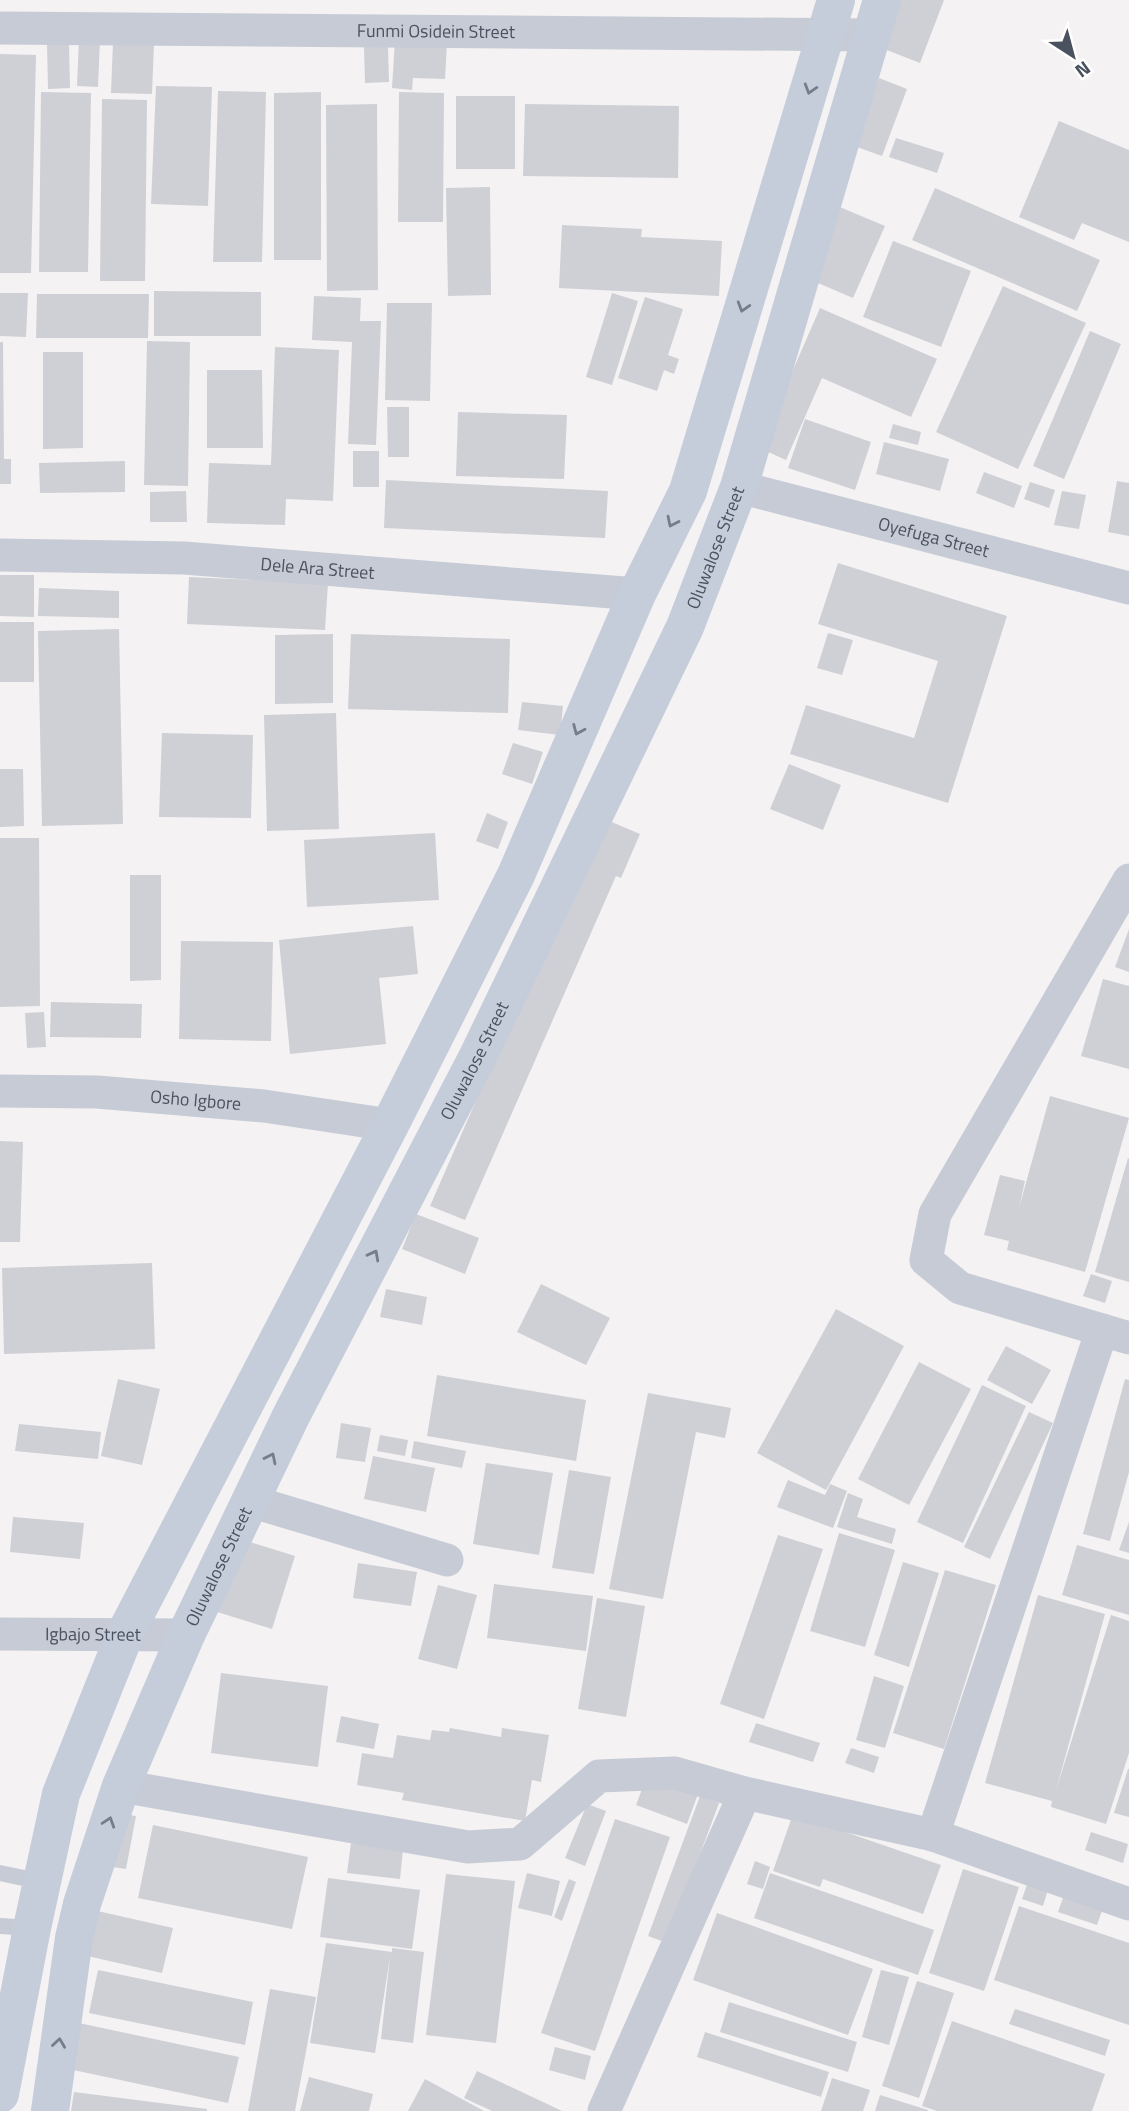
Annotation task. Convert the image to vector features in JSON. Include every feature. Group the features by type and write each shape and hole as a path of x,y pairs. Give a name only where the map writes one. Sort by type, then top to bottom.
{"street":[{"path":"0,2094 16,1927 43,1882 61,1794 125,1634 435,1038 516,875 637,594 688,491 831,17"},
{"name":"Funmi Osidein Street","path":"0,28 877,17"},
{"name":"Oluwalose Street","path":"50,2111 74,1938 82,1904 121,1786 186,1635 290,1416 478,1056 685,627 739,487 877,17"},
{"name":"Oyefuga Street","path":"739,487 1129,589"},
{"name":"Dele Ara Street","path":"0,555 184,558 637,594"},
{"path":"933,1835 1115,1334 960,1288 926,1260 935,1214 1129,880"},
{"path":"435,1038 478,1056"},
{"name":"Osho Igbore","path":"0,1091 97,1092 239,1104 390,1125"},
{"path":"250,1501 447,1560"},
{"name":"Igbajo Street","path":"0,1634 186,1635"},
{"path":"121,1786 468,1847 520,1844 599,1776 675,1773 745,1793 933,1835 1129,1903"},
{"path":"604,2111 745,1793"}],"lane":[{"path":"0,1874 43,1882"}],"building":[{"path":"892,0 944,0 920,63 874,45"},
{"path":"79,38 100,39 98,87 77,86"},
{"path":"395,40 447,43 445,79 413,78 412,90 392,88"},
{"path":"113,42 154,44 152,94 111,93"},
{"path":"69,43 70,88 48,89 47,44"},
{"path":"364,47 388,47 389,82 365,83"},
{"path":"0,54 36,55 31,273 0,273"},
{"path":"879,78 907,89 882,156 854,146"},
{"path":"156,86 212,87 208,206 151,204"},
{"path":"218,91 266,92 262,262 213,262"},
{"path":"41,92 91,93 88,272 39,272"},
{"path":"321,92 321,260 274,260 274,93"},
{"path":"399,92 444,93 443,222 398,222"},
{"path":"456,96 515,96 515,169 456,169"},
{"path":"102,99 147,100 145,281 100,281"},
{"path":"377,104 378,290 327,291 326,105"},
{"path":"525,104 679,106 678,178 523,176"},
{"path":"1059,121 1129,150 1129,242 1082,223 1074,240 1019,217"},
{"path":"896,138 944,153 937,173 889,157"},
{"path":"490,187 491,295 448,296 446,188"},
{"path":"935,188 1100,260 1077,311 912,240"},
{"path":"835,205 885,226 853,298 804,277"},
{"path":"562,225 642,229 641,237 722,241 719,296 559,288"},
{"path":"893,241 971,271 941,347 863,317"},
{"path":"1003,286 1086,323 1018,469 936,432"},
{"path":"154,291 261,292 261,336 154,336"},
{"path":"0,293 28,293 26,337 0,336"},
{"path":"612,293 638,301 612,385 586,377"},
{"path":"37,294 149,294 148,338 36,338"},
{"path":"314,296 361,298 360,321 381,321 376,445 348,444 352,342 312,340"},
{"path":"645,297 683,309 668,355 679,359 674,374 664,370 657,391 618,378"},
{"path":"387,303 432,303 430,401 385,400"},
{"path":"820,308 937,359 911,417 822,378 786,460 759,448"},
{"path":"1090,331 1121,344 1064,479 1033,466"},
{"path":"147,341 190,342 188,486 144,485"},
{"path":"0,342 3,342 4,459 11,459 11,484 0,484"},
{"path":"275,347 339,350 333,501 286,499 285,525 207,523 209,463 271,465"},
{"path":"43,352 83,352 83,448 43,449"},
{"path":"207,370 262,370 263,448 207,448"},
{"path":"387,407 409,407 409,457 388,457"},
{"path":"458,412 567,415 564,479 456,476"},
{"path":"805,419 871,442 855,490 788,468"},
{"path":"893,424 921,432 918,445 889,438"},
{"path":"884,442 949,459 940,491 876,474"},
{"path":"353,451 379,451 379,487 353,487"},
{"path":"125,461 125,492 40,493 39,463"},
{"path":"984,472 1022,486 1014,508 976,493"},
{"path":"386,480 608,491 605,538 384,528"},
{"path":"1117,481 1129,483 1129,536 1108,532"},
{"path":"1030,482 1055,490 1049,508 1024,499"},
{"path":"186,491 187,522 150,522 150,492"},
{"path":"1062,491 1086,495 1079,529 1054,525"},
{"path":"838,563 1007,616 948,803 790,754 806,705 914,738 938,661 818,624"},
{"path":"0,575 34,575 34,617 0,616"},
{"path":"189,577 328,583 325,630 187,624"},
{"path":"39,588 119,591 119,618 38,616"},
{"path":"0,622 34,622 34,682 0,682"},
{"path":"119,629 123,824 42,826 38,631"},
{"path":"828,633 853,640 842,675 817,668"},
{"path":"333,634 333,703 275,704 275,635"},
{"path":"351,634 510,639 508,713 348,709"},
{"path":"522,702 563,706 560,735 518,730"},
{"path":"336,713 339,829 267,831 264,715"},
{"path":"162,733 253,735 251,818 159,817"},
{"path":"513,743 543,752 532,784 502,774"},
{"path":"789,764 841,785 823,830 770,809"},
{"path":"0,769 23,769 24,826 0,827"},
{"path":"487,813 508,822 498,849 476,841"},
{"path":"600,817 640,834 621,878 616,876 465,1220 430,1206"},
{"path":"435,833 439,900 307,907 304,840"},
{"path":"0,838 39,838 40,1006 0,1007"},
{"path":"130,875 161,875 161,980 130,981"},
{"path":"413,926 418,974 379,978 386,1044 290,1054 279,940"},
{"path":"1129,929 1129,972 1115,967"},
{"path":"181,941 273,942 271,1041 179,1039"},
{"path":"1103,979 1129,986 1129,1069 1081,1056"},
{"path":"51,1002 142,1004 141,1038 50,1037"},
{"path":"44,1012 46,1047 27,1048 25,1013"},
{"path":"1050,1096 1129,1118 1085,1272 1007,1250 1009,1241 984,1235 1000,1175 1025,1181 1019,1208"},
{"path":"0,1141 23,1142 20,1242 0,1242"},
{"path":"1129,1159 1129,1282 1095,1272"},
{"path":"416,1214 479,1238 465,1274 402,1249"},
{"path":"152,1263 155,1349 4,1354 2,1268"},
{"path":"1091,1274 1112,1281 1105,1303 1083,1296"},
{"path":"541,1284 610,1318 586,1365 517,1332"},
{"path":"386,1289 427,1297 422,1325 380,1317"},
{"path":"836,1309 904,1346 826,1490 757,1453"},
{"path":"1006,1346 1051,1370 1032,1404 987,1380"},
{"path":"919,1362 971,1389 909,1505 858,1479"},
{"path":"437,1375 586,1400 576,1461 427,1436"},
{"path":"118,1379 160,1389 142,1465 101,1456"},
{"path":"1125,1379 1129,1380 1129,1472 1110,1541 1083,1534"},
{"path":"982,1385 1026,1406 963,1543 917,1522"},
{"path":"648,1393 731,1408 725,1438 696,1432 663,1599 609,1589"},
{"path":"1029,1412 1053,1423 990,1559 964,1547"},
{"path":"341,1423 371,1428 365,1462 336,1458"},
{"path":"19,1424 101,1432 98,1459 15,1451"},
{"path":"380,1435 408,1440 405,1456 377,1451"},
{"path":"414,1441 466,1451 462,1468 411,1458"},
{"path":"373,1456 435,1468 426,1512 364,1499"},
{"path":"486,1463 553,1473 539,1555 473,1544"},
{"path":"569,1470 611,1477 594,1574 552,1568"},
{"path":"788,1480 825,1495 830,1484 847,1491 833,1528 777,1507"},
{"path":"848,1493 863,1499 857,1517 896,1529 892,1544 837,1527"},
{"path":"13,1517 84,1523 80,1559 10,1552"},
{"path":"1129,1522 1129,1553 1119,1550"},
{"path":"839,1533 895,1550 865,1647 810,1631"},
{"path":"778,1535 823,1549 764,1719 720,1704"},
{"path":"237,1538 295,1556 272,1629 214,1611"},
{"path":"1077,1545 1129,1560 1129,1615 1062,1595"},
{"path":"903,1562 939,1573 909,1667 874,1655"},
{"path":"358,1563 417,1572 411,1606 353,1598"},
{"path":"945,1570 996,1585 944,1749 893,1733"},
{"path":"494,1584 593,1596 586,1651 487,1638"},
{"path":"438,1585 477,1595 457,1669 418,1659"},
{"path":"1038,1595 1105,1614 1056,1790 1111,1615 1129,1621 1129,1753 1106,1824 1051,1807 1052,1801 985,1783"},
{"path":"597,1598 645,1606 626,1717 578,1709"},
{"path":"221,1673 328,1686 318,1767 211,1753"},
{"path":"874,1676 904,1686 885,1748 856,1740"},
{"path":"341,1716 379,1724 374,1749 336,1742"},
{"path":"756,1723 820,1743 813,1762 749,1742"},
{"path":"450,1728 501,1737 502,1728 549,1735 541,1782 532,1780 525,1821 402,1800 404,1793 357,1785 362,1753 393,1758 397,1735 430,1740 432,1730 449,1732"},
{"path":"851,1748 879,1757 874,1773 845,1763"},
{"path":"1129,1769 1129,1817 1114,1813"},
{"path":"647,1776 698,1794 687,1824 636,1805"},
{"path":"700,1796 719,1803 667,1943 648,1936"},
{"path":"587,1804 606,1811 585,1866 565,1858"},
{"path":"115,1813 136,1816 126,1869 106,1866"},
{"path":"793,1814 941,1865 923,1914 823,1879 820,1887 773,1871"},
{"path":"615,1819 670,1837 595,2051 541,2033"},
{"path":"153,1825 308,1857 292,1929 138,1898"},
{"path":"1091,1832 1128,1844 1123,1863 1085,1850"},
{"path":"351,1843 403,1849 400,1879 347,1873"},
{"path":"755,1861 770,1867 763,1889 747,1884"},
{"path":"963,1869 1019,1887 984,1991 929,1973"},
{"path":"527,1873 560,1881 552,1916 518,1908"},
{"path":"770,1873 934,1930 918,1975 754,1918"},
{"path":"446,1874 515,1881 496,2043 426,2035"},
{"path":"1030,1876 1050,1883 1043,1906 1022,1899"},
{"path":"328,1878 420,1890 412,1949 320,1937"},
{"path":"569,1879 576,1882 562,1921 554,1917"},
{"path":"1065,1892 1104,1905 1097,1925 1058,1912"},
{"path":"1019,1906 1129,1943 1129,2025 994,1980"},
{"path":"93,1910 173,1928 162,1973 83,1955"},
{"path":"717,1913 873,1969 848,2035 693,1980"},
{"path":"326,1943 392,1952 392,1948 424,1952 413,2043 381,2039 390,1957 375,2053 310,2043"},
{"path":"98,1970 253,2002 245,2045 89,2013"},
{"path":"881,1970 909,1977 889,2045 862,2037"},
{"path":"917,1981 954,1993 919,2098 882,2086"},
{"path":"270,1989 316,1997 295,2111 248,2111"},
{"path":"729,2002 857,2042 848,2072 720,2032"},
{"path":"1015,2009 1110,2040 1105,2056 1009,2024"},
{"path":"952,2021 1105,2074 1092,2111 937,2111 922,2106"},
{"path":"74,2022 239,2057 228,2103 64,2068"},
{"path":"705,2032 829,2072 821,2097 697,2057"},
{"path":"555,2047 591,2056 585,2080 549,2070"},
{"path":"477,2071 562,2111 492,2111 464,2098"},
{"path":"309,2077 373,2094 369,2111 300,2111"},
{"path":"832,2078 870,2090 863,2111 821,2111"},
{"path":"425,2079 484,2111 408,2111"},
{"path":"74,2092 207,2109 207,2111 71,2111"},
{"path":"880,2095 928,2110 928,2111 875,2111"}]}
